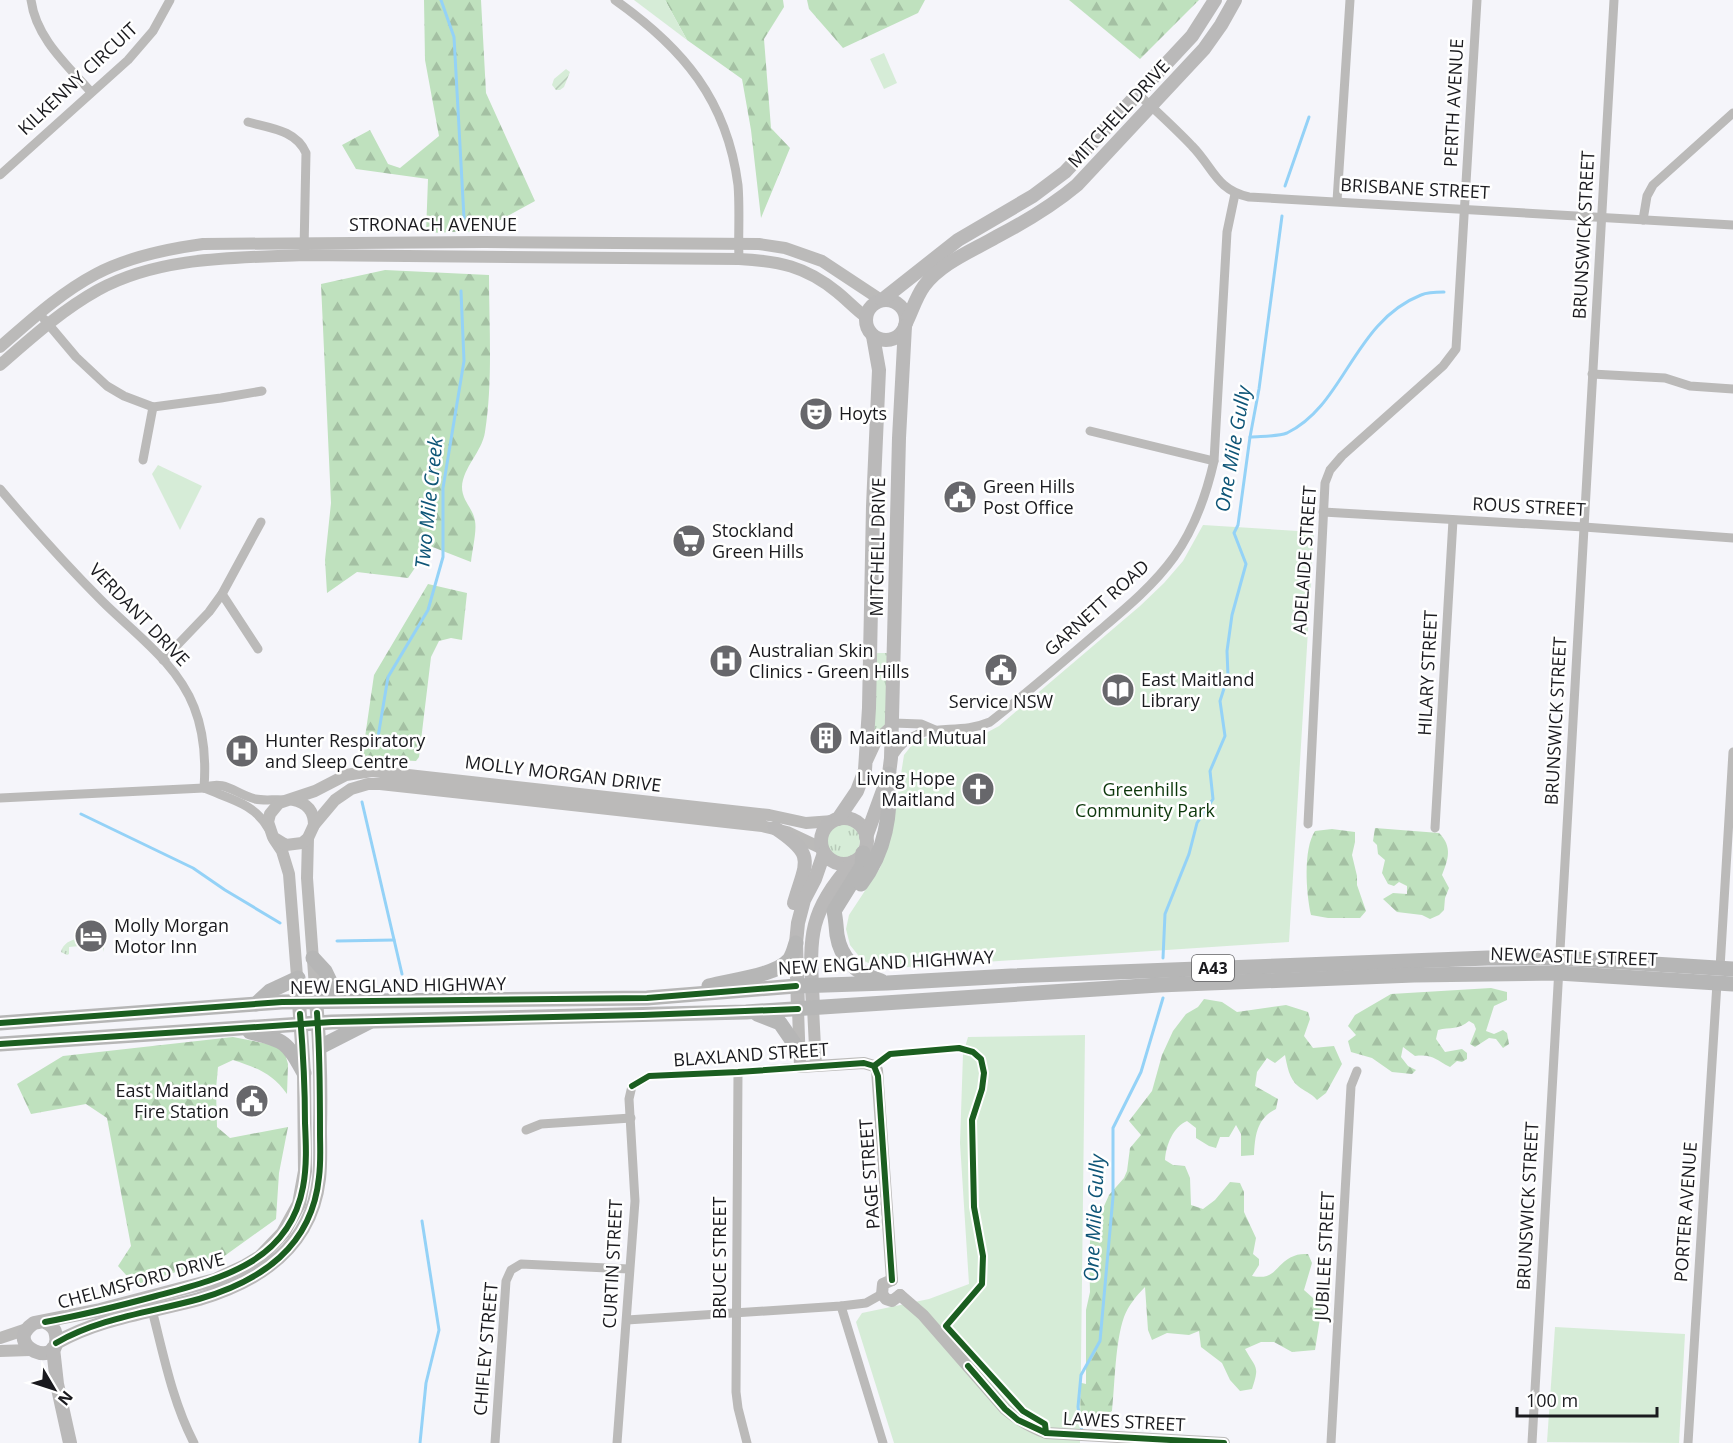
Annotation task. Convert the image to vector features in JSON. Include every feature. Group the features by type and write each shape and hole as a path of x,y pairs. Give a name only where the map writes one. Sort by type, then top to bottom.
{"highway":[{"path":"837,922 846,904 875,863 881,849 889,814 889,774"},
{"path":"858,857 862,866 834,911 838,940 846,959 863,974 887,983"},
{"path":"680,995 781,967 790,958 796,943"},
{"path":"313,958 325,970 339,1000"},
{"name":"NEWCASTLE STREET","path":"1414,967 1558,965 1723,974 1733,984"},
{"name":"NEW ENGLAND HIGHWAY","path":"1,1025 256,1004 339,1000 647,998 812,985 1414,967"},
{"name":"NEW ENGLAND HIGHWAY","path":"0,1044 372,1020 746,1012 925,999 1048,994 1414,967"},
{"path":"256,1004 270,991 297,978"},
{"path":"746,1012 763,1015 780,1023 800,1060"},
{"path":"320,1047 372,1020"},
{"path":"1,1025 73,1039"},
{"path":"232,1028 283,1041 304,1072"}],"main road":[{"name":"MITCHELL DRIVE","path":"882,300 958,240 1047,186 1083,154 1192,36 1215,0"},
{"name":"MITCHELL DRIVE","path":"866,837 889,774 891,758 899,438 905,325 920,292 933,276 965,254 1055,203 1098,164 1204,49 1221,26 1235,0"},
{"path":"882,300 890,300 900,306 904,312 905,325 901,333 891,340 883,340 873,336 867,329 866,317 870,306 882,300"},
{"name":"MITCHELL DRIVE","path":"835,820 857,791 865,770 869,708 873,506 879,370 873,336"},
{"path":"850,819 858,823 866,837 866,847 829,892 817,913 811,939 812,985 805,1008 796,986 798,923 822,851 821,836 824,829 835,820 850,819"},
{"path":"775,828 796,843 804,852 806,862 794,903 798,923"},
{"path":"822,851 839,864 846,864 858,857"},
{"name":"CHELMSFORD DRIVE","path":"45,1322 218,1293 249,1280 275,1263 296,1238 312,1209 320,1178 321,1090 316,1001"},
{"name":"CHELMSFORD DRIVE","path":"45,1349 73,1333 230,1274 260,1257 283,1233 299,1204 303,1188 306,1151 299,1002"},
{"path":"45,1349 56,1333 54,1328 45,1322 34,1323 27,1329 24,1340 45,1349 57,1384 70,1443"}],"street":[{"path":"30,0 36,24 49,44 92,92"},
{"name":"KILKENNY CIRCUIT","path":"0,175 128,60 153,32 170,0"},
{"path":"615,0 656,31 678,52 699,79 716,109 728,140 738,186 740,259"},
{"path":"1337,201 1350,0"},
{"name":"PERTH AVENUE","path":"1465,208 1477,0"},
{"name":"BRUNSWICK STREET","path":"1532,1443 1614,0"},
{"path":"1138,94 1192,146 1216,178 1235,194"},
{"path":"1643,220 1647,196 1653,185 1733,113"},
{"path":"248,122 279,130 297,138 306,153 304,249"},
{"name":"BRISBANE STREET","path":"1235,194 1249,197 1733,225"},
{"name":"GARNETT ROAD","path":"891,758 898,746 911,736 934,729 976,728 990,722 1074,653 1158,578 1195,523 1207,492 1214,461 1227,232 1235,194"},
{"name":"ADELAIDE STREET","path":"1308,824 1325,483 1330,470 1342,456 1443,366 1456,349 1465,208"},
{"name":"STRONACH AVENUE","path":"0,365 74,304 100,288 135,274 170,265 304,249 739,243 785,248 805,254 831,266 882,300"},
{"name":"STRONACH AVENUE","path":"0,347 63,294 96,274 119,263 164,251 204,244 304,249 775,261 807,273 836,291 866,317"},
{"path":"39,313 76,357 107,386 124,396 153,407 262,391"},
{"path":"1592,374 1665,378 1690,386 1733,389"},
{"path":"143,460 153,407"},
{"path":"1090,431 1214,461"},
{"name":"VERDANT DRIVE","path":"0,489 63,560 163,660 183,685 194,707 201,730 204,788"},
{"name":"ROUS STREET","path":"1323,512 1733,538"},
{"name":"HILARY STREET","path":"1435,828 1453,520"},
{"path":"163,660 209,612 222,594 261,522"},
{"path":"222,594 258,649"},
{"path":"865,770 881,734 893,723"},
{"name":"GARNETT ROAD","path":"893,723 921,724 934,729"},
{"name":"PORTER AVENUE","path":"1688,1443 1723,974 1733,753"},
{"name":"MOLLY MORGAN DRIVE","path":"0,798 204,788 213,784 222,785 257,799 290,800 329,785 345,775 372,771 768,814 806,823 835,820"},
{"name":"MOLLY MORGAN DRIVE","path":"308,838 314,825 335,800 345,793 368,784 380,784 775,828 798,836 822,851"},
{"name":"MOLLY MORGAN DRIVE","path":"204,788 248,806 262,818 271,833"},
{"path":"308,838 294,846 279,842 271,833 270,814 274,808 290,800 306,805 311,811 314,825"},
{"name":"CHELMSFORD DRIVE","path":"271,833 282,851 289,874 299,1002"},
{"name":"CHELMSFORD DRIVE","path":"308,838 307,878 316,1001"},
{"path":"800,1060 805,1008"},
{"path":"805,1008 816,1066"},
{"name":"BLAXLAND STREET","path":"632,1086 649,1076 738,1072 800,1060 816,1066 864,1063 874,1066"},
{"name":"PAGE STREET","path":"874,1066 878,1076 892,1280"},
{"name":"JUBILEE STREET","path":"1331,1443 1351,1086 1357,1071"},
{"name":"BRUCE STREET","path":"738,1072 736,1392 747,1443"},
{"name":"CURTIN STREET","path":"617,1443 634,1201 629,1099 632,1086"},
{"path":"526,1130 541,1124 630,1118"},
{"name":"CHIFLEY STREET","path":"495,1443 506,1281 511,1270 521,1264 629,1269"},
{"path":"892,1280 900,1286 900,1295 892,1300 886,1299 882,1294 883,1284 892,1280"},
{"path":"627,1320 866,1304 882,1294"},
{"name":"LAWES STREET","path":"900,1295 923,1315 1005,1409 1046,1438 1071,1434 1224,1443"},
{"path":"151,1304 176,1400 194,1443"},
{"path":"841,1306 883,1443"},
{"path":"0,1338 27,1329"},
{"name":"CHELMSFORD DRIVE","path":"0,1351 45,1349"}],"green space":[{"path":"424,0 481,0 486,93 535,201 480,231 426,233 428,179 356,169 342,145 370,130 388,164 400,168 439,136 425,60"},
{"path":"634,0 665,0 687,40"},
{"path":"665,0 783,0 784,7 764,39 771,128 790,148 761,218 751,130 742,79 687,40"},
{"path":"807,0 925,0 918,13 843,48 809,9"},
{"path":"1069,0 1199,0 1140,59"},
{"path":"884,53 897,83 884,89 870,59"},
{"path":"566,69 570,72 564,87 556,90 552,85 554,79"},
{"path":"385,270 489,275 490,374 485,432 462,487 475,521 471,562 430,546 408,578 357,572 327,593 325,560 331,503 321,284"},
{"path":"158,465 202,486 180,530 152,474"},
{"name":"Greenhills Community Park","path":"1203,525 1314,532 1289,942 893,968 877,967 862,960 850,945 846,929 849,915 880,868 892,832 904,755 915,741 930,737 975,737 999,726 1164,583 1183,561"},
{"path":"428,584 467,593 462,640 451,638 439,641 431,657 419,757 416,761 362,758 374,675"},
{"path":"874,653 889,653 887,722 875,736 872,734"},
{"path":"843,824 855,829 860,841 855,853 843,858 831,853 826,841 831,829"},
{"path":"1375,828 1439,833 1443,838 1448,854 1442,875 1449,888 1444,910 1439,915 1430,919 1422,915 1397,912 1383,899 1393,893 1407,894 1407,886 1399,882 1394,886 1388,884 1382,873 1385,860 1378,854 1377,845 1373,841"},
{"path":"1332,829 1355,832 1352,855 1357,885 1366,911 1360,918 1328,918 1311,915 1307,860 1311,839 1315,831"},
{"path":"104,936 104,952 102,944 69,947 67,955 61,952 67,943 73,940"},
{"path":"1491,988 1507,992 1507,1000 1494,1006 1486,1031 1494,1034 1503,1030 1507,1033 1509,1044 1503,1048 1496,1039 1489,1038 1475,1047 1470,1044 1476,1029 1469,1021 1458,1027 1438,1030 1436,1039 1445,1052 1462,1049 1467,1053 1467,1059 1462,1062 1457,1061 1450,1067 1430,1057 1415,1056 1403,1047 1401,1057 1408,1066 1416,1070 1412,1074 1392,1072 1372,1058 1351,1052 1348,1041 1356,1035 1348,1026 1355,1015 1391,994"},
{"path":"1204,999 1222,1002 1237,1012 1286,1005 1308,1012 1310,1019 1304,1036 1313,1048 1334,1046 1342,1064 1326,1093 1317,1100 1292,1080 1285,1055 1275,1063 1267,1058 1257,1072 1255,1086 1278,1099 1276,1109 1265,1117 1258,1128 1254,1155 1241,1156 1241,1134 1236,1125 1229,1137 1220,1137 1216,1148 1196,1138 1196,1128 1187,1121 1171,1137 1165,1160 1173,1165 1185,1166 1190,1178 1191,1205 1203,1209 1215,1200 1230,1182 1240,1183 1244,1192 1244,1212 1256,1238 1253,1254 1259,1259 1259,1265 1252,1276 1266,1276 1288,1259 1308,1254 1312,1263 1304,1290 1322,1306 1315,1350 1292,1352 1274,1342 1261,1342 1245,1349 1256,1368 1256,1375 1252,1389 1240,1391 1230,1380 1222,1363 1201,1347 1199,1331 1189,1335 1167,1333 1152,1340 1148,1330 1145,1287 1128,1309 1121,1327 1112,1411 1097,1419 1069,1422 1069,1380 1086,1384 1086,1310 1090,1292 1091,1227 1101,1213 1109,1195 1127,1171 1130,1148 1141,1135 1129,1121 1152,1091 1162,1055 1173,1031 1186,1014 1198,1007"},
{"path":"1085,1035 1080,1443 894,1443 856,1322 862,1313 929,1299 969,1284 960,1143 963,1054 968,1037"},
{"path":"233,1037 283,1047 288,1064 287,1094 276,1081 263,1072 233,1060 218,1067 216,1089 217,1127 230,1138 288,1127 279,1173 276,1219 223,1257 135,1285 118,1266 131,1246 107,1118 86,1104 31,1114 17,1084 63,1056"},
{"path":"1555,1327 1685,1334 1679,1443 1547,1442"}],"waterway":[{"name":"Two Mile Creek","path":"441,0 454,37 464,218"},
{"name":"One Mile Gully","path":"1285,186 1309,117"},
{"name":"One Mile Gully","path":"1163,958 1165,914 1189,854 1197,823 1213,799 1210,771 1225,736 1220,701 1228,676 1227,651 1232,615 1246,564 1234,533 1238,525 1259,389 1282,216"},
{"name":"Two Mile Creek","path":"377,743 388,677 428,610 443,557 443,488 464,361 461,291"},
{"path":"1250,437 1287,433 1307,420 1323,403 1364,343 1380,324 1398,308 1421,295 1444,292"},
{"name":"Two Mile Creek","path":"362,802 402,974"},
{"path":"81,814 193,868 280,923"},
{"path":"337,941 394,940"},
{"name":"One Mile Gully","path":"1082,1431 1078,1407 1081,1375 1100,1341 1113,1197 1113,1128 1141,1072 1163,998"},
{"name":"Two Mile Creek","path":"420,1443 426,1383 439,1330 422,1221"}],"cycle path":[{"path":"0,1023 282,1002 647,998 796,986"},
{"path":"0,1044 332,1022 798,1009"},
{"path":"56,1343 90,1327 222,1291 262,1271 280,1258 294,1242 306,1223 314,1202 320,1171 320,1072 317,1013"},
{"path":"45,1322 142,1300 227,1274 248,1264 283,1234 295,1213 305,1171 304,1082 300,1014"},
{"path":"874,1066 890,1054 959,1048 973,1052 981,1059 984,1073 982,1089 972,1120 974,1207 983,1256 982,1284 946,1326 1023,1411 1045,1424 1046,1433"},
{"path":"632,1086 649,1076 864,1063 874,1066"},
{"path":"874,1066 878,1076 892,1280"},
{"path":"968,1366 1005,1409 1018,1420 1046,1433 1224,1443"}],"place":[{"name":"Hoyts","path":"816,414"},
{"name":"Green Hills Post Office","path":"960,497"},
{"name":"Stockland Green Hills","path":"689,541"},
{"name":"Australian Skin Clinics - Green Hills","path":"726,661"},
{"name":"Service NSW","path":"1001,670"},
{"name":"East Maitland Library","path":"1118,690"},
{"name":"Maitland Mutual","path":"826,738"},
{"name":"Hunter Respiratory and Sleep Centre","path":"242,751"},
{"name":"Living Hope Maitland","path":"978,789"},
{"name":"Molly Morgan Motor Inn","path":"91,936"},
{"name":"East Maitland Fire Station","path":"252,1101"}]}
